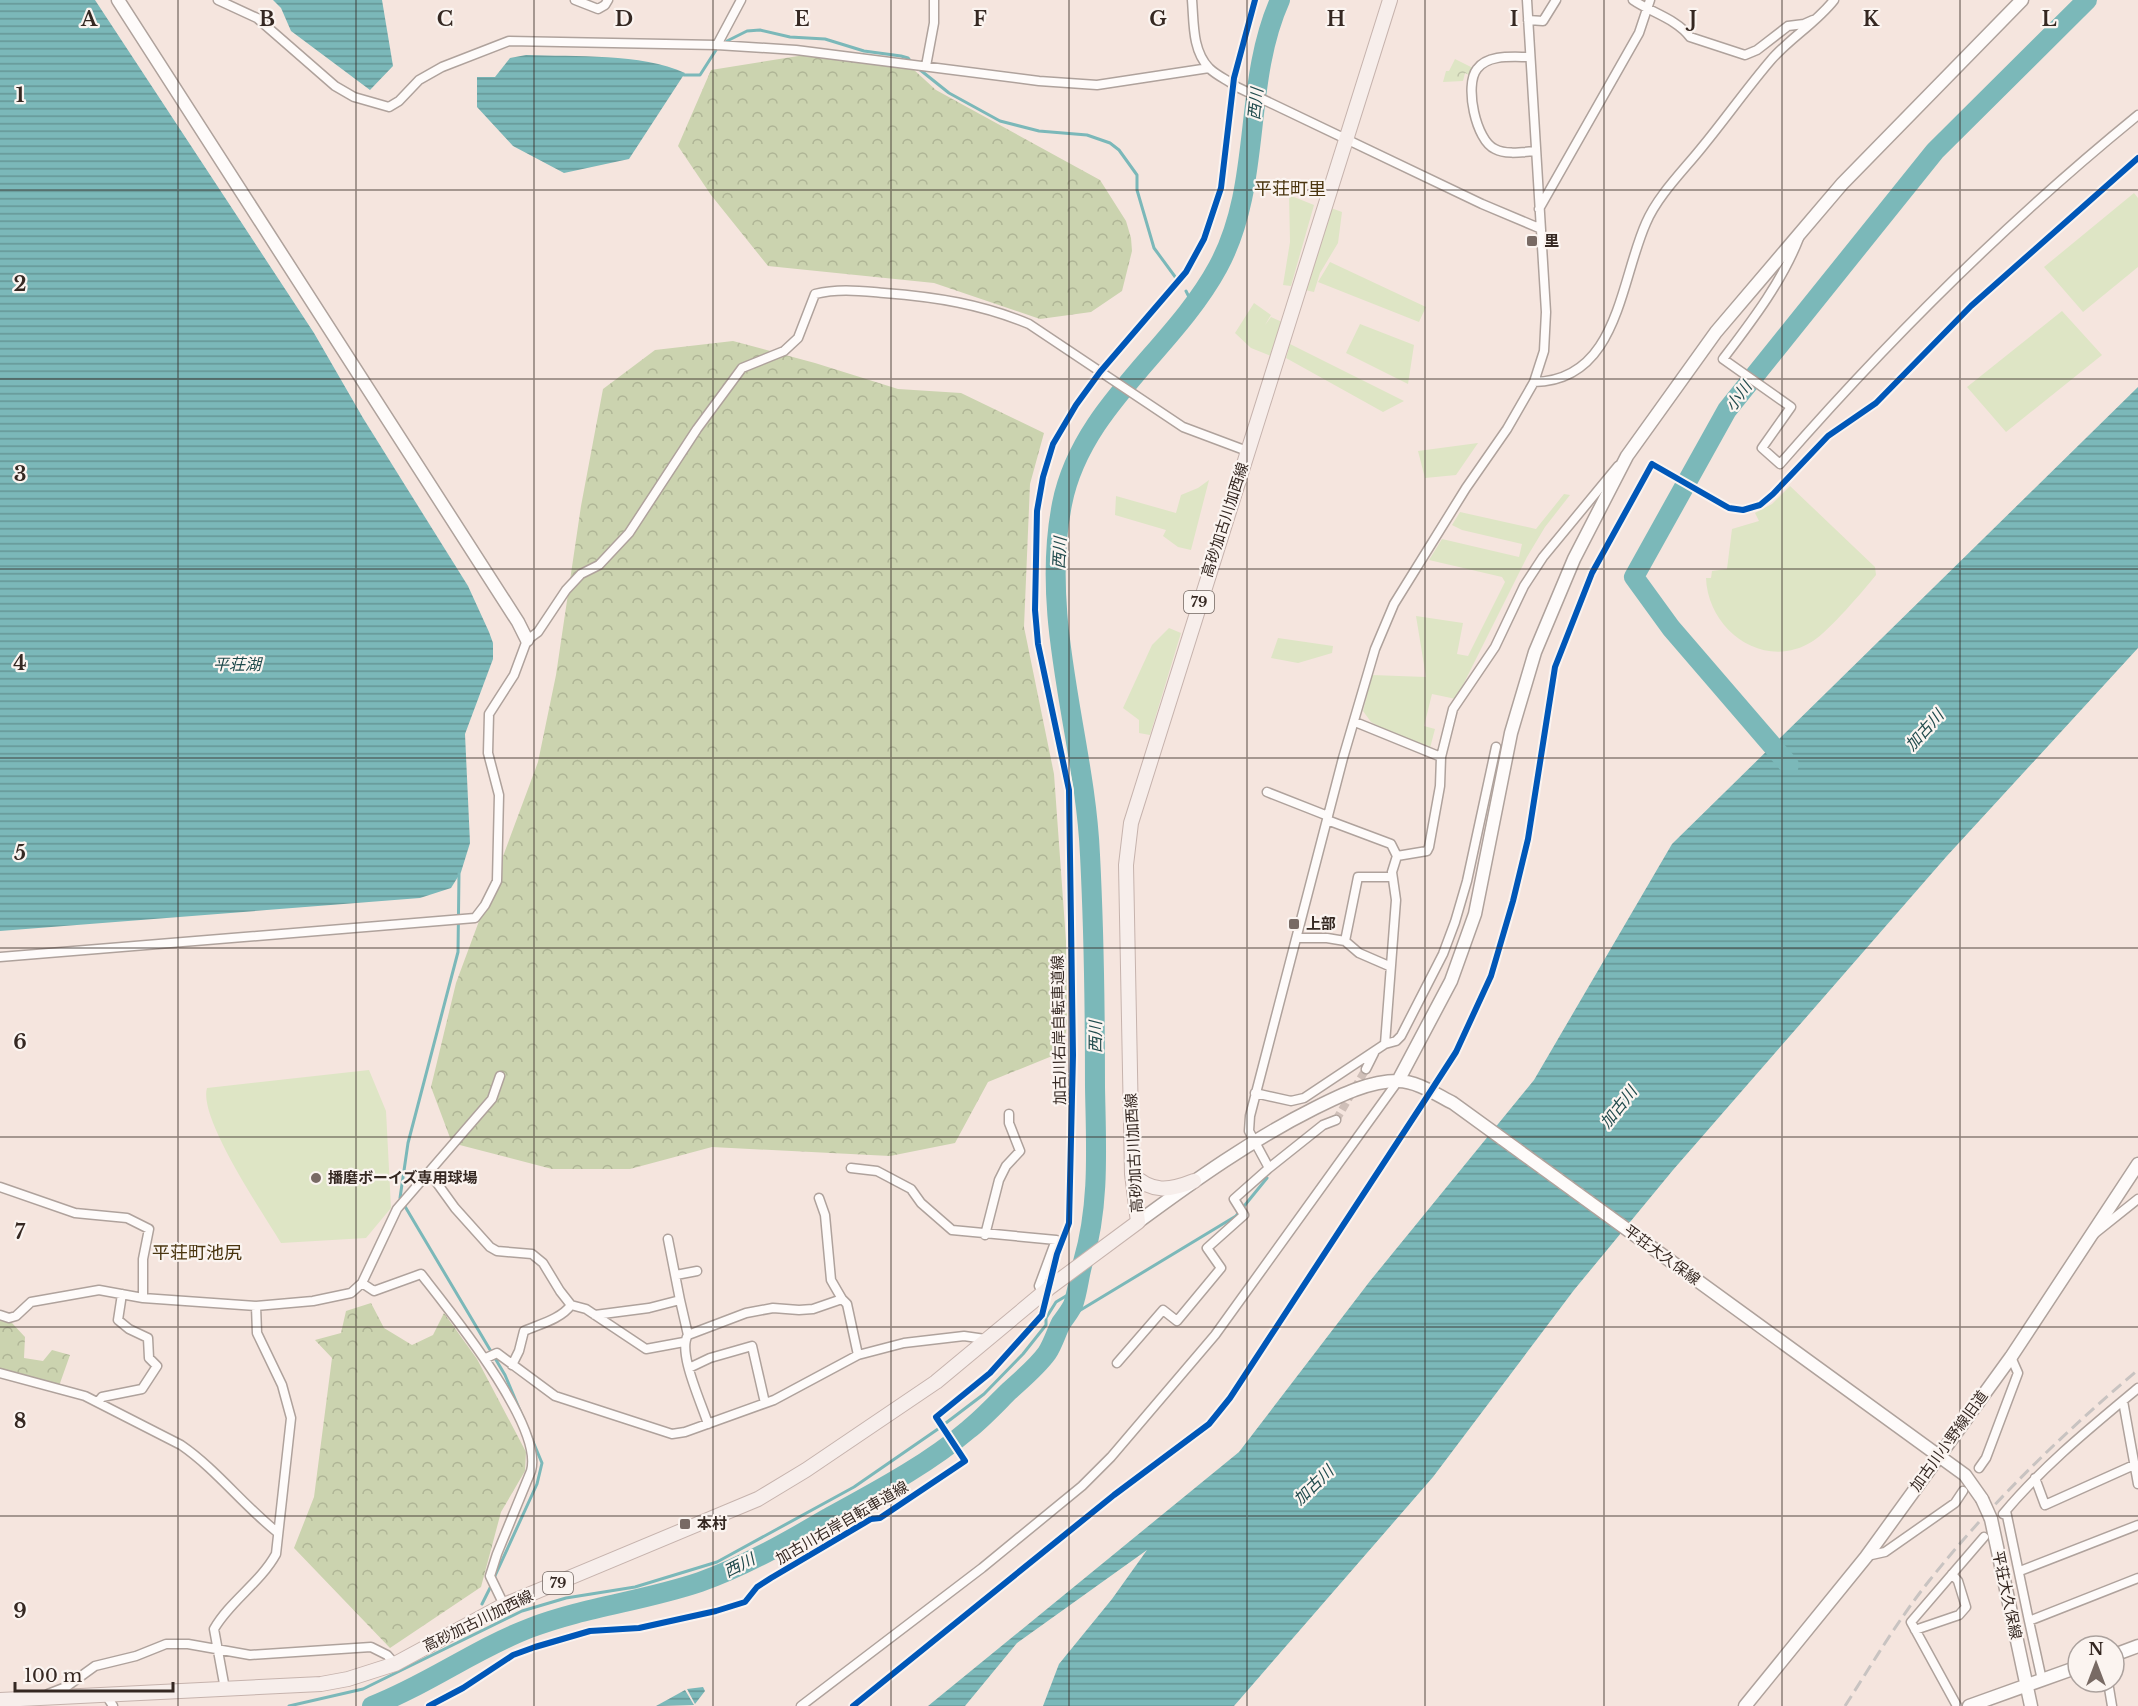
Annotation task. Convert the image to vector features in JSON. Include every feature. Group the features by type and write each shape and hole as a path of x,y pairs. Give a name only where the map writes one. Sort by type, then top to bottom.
{"main road":[{"name":"高砂加古川加西線","path":"0,1700 37,1698 109,1700 225,1689 321,1684 348,1679 395,1664 504,1605 758,1499 911,1400 1047,1290 1138,1222 1132,1174 1126,865 1131,823 1390,0"},
{"path":"1132,1174 1158,1190 1194,1181"}],"street":[{"path":"117,0 519,622 527,640"},
{"path":"218,0 257,18 335,86 354,97 389,107 399,101 419,80 442,67 509,41 717,45 796,50 1039,81 1097,85 1209,68"},
{"path":"575,0 598,9 608,0"},
{"path":"717,45 741,0"},
{"path":"926,66 934,23 934,0"},
{"path":"1192,0 1194,35 1200,54 1209,68 1237,87 1280,110 1539,228"},
{"path":"1269,1168 1248,1124 1328,818 1375,650 1394,604 1507,429 1534,382 1544,351 1546,312 1539,228 1527,0"},
{"path":"1528,20 1543,21 1556,0"},
{"path":"1633,0 1648,11 1684,30 1690,37 1740,55 1757,50 1788,26 1804,24 1817,18"},
{"path":"1539,208 1597,103 1623,62 1648,11 1650,0"},
{"path":"1534,382 1553,382 1561,378 1584,363 1601,345 1615,318 1646,223 1662,196 1772,59 1834,0"},
{"path":"1397,856 1427,851 1429,847 1440,786 1441,757 1453,709 1495,647 1524,586 1543,557 1627,456 1716,332 1801,233 1881,142 2013,5 2022,0"},
{"path":"1529,57 1498,58 1485,62 1477,68 1471,89 1474,114 1490,146 1496,150 1510,152 1536,151"},
{"path":"1801,233 1793,255 1723,359 1791,408 1762,448 1780,464 1855,378 1952,281 2068,172 2138,115"},
{"path":"0,957 475,918 485,905 497,881 499,795 488,753 489,714 514,675 527,640 538,632 566,590 581,574 599,565 629,533 697,429 742,368 784,351 798,338 815,294 848,290 934,297 980,306 1029,324 1183,427 1247,451"},
{"path":"801,1706 982,1568 1082,1486 1111,1457 1215,1335 1403,1082 1451,981 1467,940 1490,850 1511,732 1535,652 1574,559 1627,456"},
{"path":"1355,722 1441,757"},
{"path":"1255,1094 1291,1101 1304,1098 1385,1044 1396,1041 1401,1036 1443,954 1467,881 1496,747"},
{"path":"1267,792 1391,844 1397,856 1392,877 1396,900 1389,966 1385,1044"},
{"path":"1346,941 1358,877 1392,877"},
{"path":"1297,938 1327,938 1346,941 1359,953 1389,966"},
{"path":"1366,1069 1376,1050"},
{"path":"0,1315 9,1318 16,1316 31,1302 99,1290 143,1298 256,1306 351,1293 362,1283 397,1209 492,1099 500,1076"},
{"path":"1138,1222 1254,1139 1347,1092 1403,1082"},
{"name":"平荘大久保線","path":"1403,1082 1453,1103 1965,1475 1982,1499 2000,1515 2031,1706"},
{"path":"984,1235 999,1180 1020,1150 1009,1123 1009,1114"},
{"path":"1117,1363 1163,1310 1177,1321 1221,1268 1207,1248 1244,1215 1234,1199 1323,1125 1336,1120"},
{"name":"加古川小野線旧道","path":"1745,1706 1866,1557 1933,1452 2011,1357 2085,1241 2138,1164"},
{"path":"851,1168 877,1172 911,1189 921,1203 952,1230 984,1235 1056,1240 1039,1286 1047,1290"},
{"path":"429,1172 455,1208 490,1247 497,1251 532,1254 543,1263 571,1305 595,1315 646,1349 686,1338 746,1312 773,1308 813,1309 842,1299"},
{"path":"0,1187 75,1213 127,1218 149,1229 143,1259 143,1298"},
{"path":"819,1198 825,1215 831,1280 847,1304 858,1354"},
{"path":"2085,1241 2110,1224 2138,1198"},
{"path":"668,1239 676,1275 689,1368 708,1424"},
{"path":"676,1275 697,1271"},
{"path":"362,1283 374,1291 421,1274 486,1358 523,1427 534,1462 490,1576 504,1605"},
{"path":"98,1402 102,1397 142,1389 157,1366 149,1358 148,1338 129,1329 118,1320 122,1294"},
{"path":"595,1315 649,1308 680,1300"},
{"path":"512,1365 524,1331 549,1321 568,1310 571,1305"},
{"path":"225,1689 214,1629 241,1594 270,1564 279,1543 277,1532 291,1418 282,1385 257,1333 256,1306"},
{"path":"486,1358 497,1353 555,1396 672,1434 765,1404 858,1354 904,1343 969,1335 985,1339"},
{"path":"689,1368 710,1358 752,1346 765,1404"},
{"path":"1979,1468 1986,1458 2018,1373 2011,1357"},
{"path":"0,1373 85,1396 196,1455 277,1532"},
{"path":"2042,1680 2020,1570 2000,1515 2080,1434 2138,1388"},
{"path":"2123,1401 2135,1448 2134,1465 2138,1484"},
{"path":"2035,1478 2045,1505 2134,1465"},
{"path":"1866,1557 1885,1552 1955,1503 1963,1491"},
{"path":"2020,1570 2138,1525"},
{"path":"1913,1626 1952,1574 1984,1537"},
{"path":"1913,1626 1959,1615 1966,1607 1958,1581 1952,1574"},
{"path":"2029,1621 2138,1578"},
{"path":"1913,1626 1957,1706"},
{"path":"37,1698 66,1687 95,1666 136,1656 166,1644 217,1648 250,1655 371,1647 387,1655 395,1664"},
{"path":"1970,1706 2066,1671"}],"green space":[{"path":"811,54 913,69 936,90 1100,180 1126,221 1131,238 1132,251 1122,291 1091,312 1040,319 934,283 768,266 711,195 678,146 711,70"},
{"path":"1455,59 1473,68 1469,75 1465,73 1463,81 1443,82 1446,71 1449,71"},
{"path":"2134,193 2138,198 2138,267 2083,312 2044,267"},
{"path":"1289,195 1314,205 1291,286 1283,285 1290,242"},
{"path":"1331,208 1342,212 1338,243 1320,273 1314,292 1305,290"},
{"path":"1330,262 1426,307 1419,322 1318,282"},
{"path":"1254,303 1271,315 1265,325 1271,317 1282,322 1271,356 1251,348 1235,333"},
{"path":"2062,311 2102,355 2006,432 1967,387"},
{"path":"1360,324 1414,345 1408,384 1346,353"},
{"path":"733,341 898,389 961,393 1044,433 1030,484 1024,627 1054,774 1066,941 1067,1026 1062,1052 988,1082 955,1143 890,1156 712,1147 630,1169 552,1169 452,1143 431,1087 456,983 538,762 556,675 581,506 603,389 655,350"},
{"path":"1290,344 1404,401 1383,412 1286,358"},
{"path":"1478,443 1456,475 1425,478 1418,451"},
{"path":"1209,480 1191,550 1178,547 1163,536 1166,530 1115,515 1116,496 1176,513 1181,495 1198,488"},
{"path":"1790,486 1875,567 1876,575 1820,636 1795,649 1776,652 1759,649 1742,641 1728,629 1717,615 1709,597 1706,578 1711,578 1712,571 1727,569 1732,529 1759,521 1755,513 1772,504"},
{"path":"1564,494 1570,495 1545,527 1527,557 1456,699 1432,694 1424,726 1435,729 1430,748 1371,722 1363,711 1372,675 1426,677 1416,616 1463,623 1457,654 1468,656 1505,582 1502,577 1429,560 1442,539 1519,557 1522,544 1462,530 1452,525 1460,512 1536,529"},
{"path":"1169,628 1181,633 1150,735 1139,733 1139,720 1123,708 1152,645"},
{"path":"1278,638 1333,646 1332,653 1298,663 1271,658"},
{"name":"播磨ボーイズ専用球場","path":"369,1070 386,1111 391,1208 366,1238 281,1243 247,1189 222,1142 212,1121 207,1102 207,1088"},
{"path":"371,1303 384,1328 412,1345 433,1335 444,1313 477,1359 526,1452 525,1471 501,1512 481,1587 390,1648 294,1548 314,1497 332,1358 315,1340 341,1333 346,1311"},
{"path":"0,1320 12,1323 25,1337 24,1358 43,1361 52,1350 70,1355 59,1386 0,1369"}],"water":[{"name":"平荘湖","path":"0,0 95,0 314,333 363,418 468,586 493,643 493,659 465,734 470,843 461,872 451,888 420,898 0,931"},
{"path":"273,0 382,0 393,66 370,90 291,31 281,8"},
{"path":"526,55 628,59 648,62 685,73 629,159 564,173 513,146 477,107 477,77 495,77 510,58"},
{"name":"加古川","path":"2138,387 2138,648 1946,857 1673,1170 1574,1290 1433,1477 1234,1706 1043,1706 1059,1664 1112,1599 1147,1550 1017,1643 965,1706 928,1706 1239,1452 1370,1281 1534,1080 1672,844"},
{"path":"703,1687 705,1691 695,1704 687,1689"},
{"path":"685,1690 694,1705 656,1706"}],"waterway":[{"name":"西川","path":"372,1706 530,1628 572,1615 679,1589 733,1569 781,1545 882,1488 952,1443 1029,1373 1047,1353 1061,1323 1073,1305 1095,1197 1094,1000 1090,855 1086,811 1059,636 1056,592 1056,548 1062,504 1072,469 1088,438 1130,380 1199,297 1218,267 1232,235 1247,168 1261,66 1268,32 1280,0"},
{"name":"小川","path":"1789,765 1671,628 1634,577 1727,410 1935,151 2087,0"},
{"path":"727,41 747,31 760,30 790,37 825,39 864,51 901,56 908,58 912,63"},
{"path":"684,75 700,75 716,50"},
{"path":"919,69 949,93 1000,121 1039,131 1087,135 1110,143 1119,150 1137,175 1137,190 1154,248 1176,278"},
{"path":"1186,291 1193,305"},
{"path":"459,873 458,952 408,1143 400,1198 505,1375 542,1463 537,1484 494,1578"},
{"path":"1064,1320 1236,1216 1267,1178"},
{"path":"289,1706 363,1689 522,1611 566,1598 635,1587 717,1562 854,1487 938,1429 984,1394 1023,1354 1046,1325 1046,1318 1056,1302 1076,1290"},
{"path":"482,1604 492,1584"}],"tunnel":[{"path":"1336,1120 1366,1069"}],"railway":[{"path":"1845,1706 1907,1611 1977,1524 2028,1470 2138,1370"}],"cycle path":[{"name":"加古川右岸自転車道線","path":"429,1706 463,1688 513,1655 535,1647 590,1631 639,1628 716,1611 745,1602 757,1587 771,1578 871,1519 880,1518 965,1461 936,1417 990,1373 1042,1315 1057,1254 1069,1223 1073,1055 1069,790 1038,644 1035,610 1037,511 1043,477 1053,444 1076,405 1100,372 1186,272 1204,239 1221,188 1234,78 1255,0"},
{"path":"853,1706 1114,1495 1209,1424 1230,1398 1456,1052 1491,976 1513,901 1528,839 1555,667 1592,573 1652,464 1729,508 1743,510 1760,505 1828,436 1876,403 1971,306 2138,158"}],"place":[{"name":"里","path":"1532,241"},
{"name":"上部","path":"1294,924"},
{"name":"播磨ボーイズ専用球場","path":"316,1178"},
{"name":"本村","path":"685,1524"}],"district":[{"name":"平荘町里","path":"1290,189"},
{"name":"平荘町池尻","path":"197,1253"}]}
